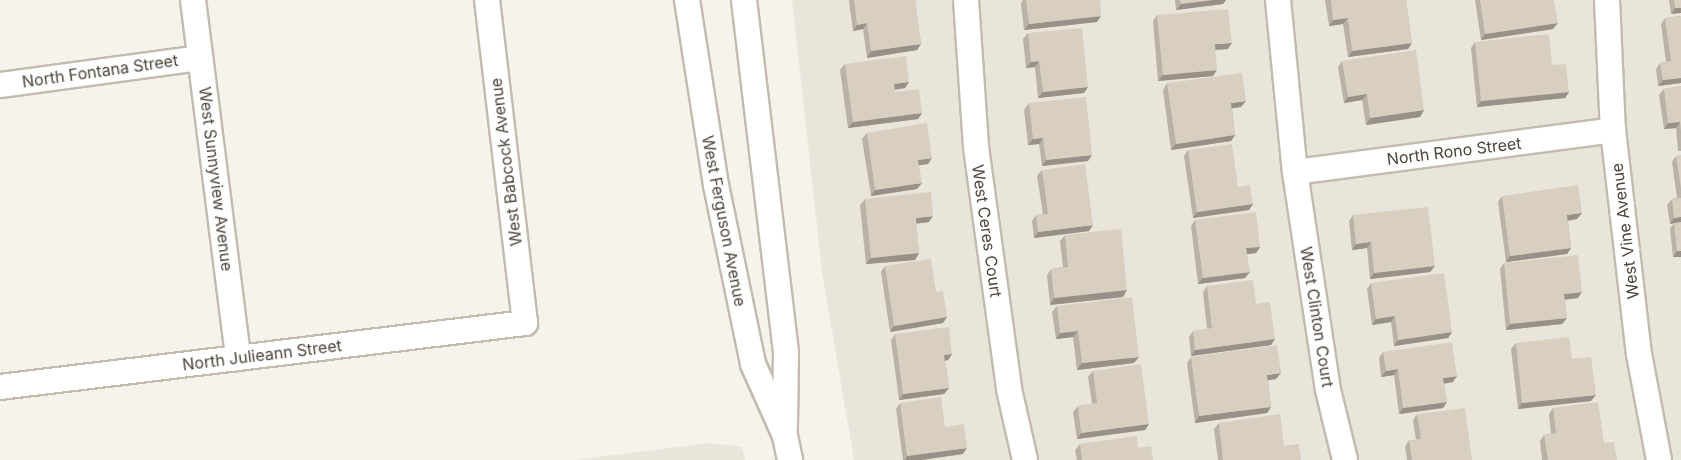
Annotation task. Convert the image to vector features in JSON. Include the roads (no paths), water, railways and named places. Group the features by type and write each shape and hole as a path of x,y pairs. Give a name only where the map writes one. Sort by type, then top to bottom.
{"street":[{"name":"West Sunnyview Avenue","path":"193,0 238,358"},
{"name":"West Babcock Avenue","path":"487,0 525,323"},
{"name":"West Ferguson Avenue","path":"687,0 716,185 748,343 753,364 784,436 790,460"},
{"name":"West Ferguson Avenue","path":"744,0 786,353 784,436"},
{"name":"West Ceres Court","path":"966,0 976,147 1009,389 1025,460"},
{"name":"West Clinton Court","path":"1278,0 1295,172 1328,390 1345,460"},
{"name":"West Vine Avenue","path":"1607,0 1613,130 1639,354 1659,460"},
{"name":"North Fontana Street","path":"0,85 200,58"},
{"name":"North Rono Street","path":"1295,172 1613,130"},
{"name":"North Julieann Street","path":"0,387 525,323"}]}
